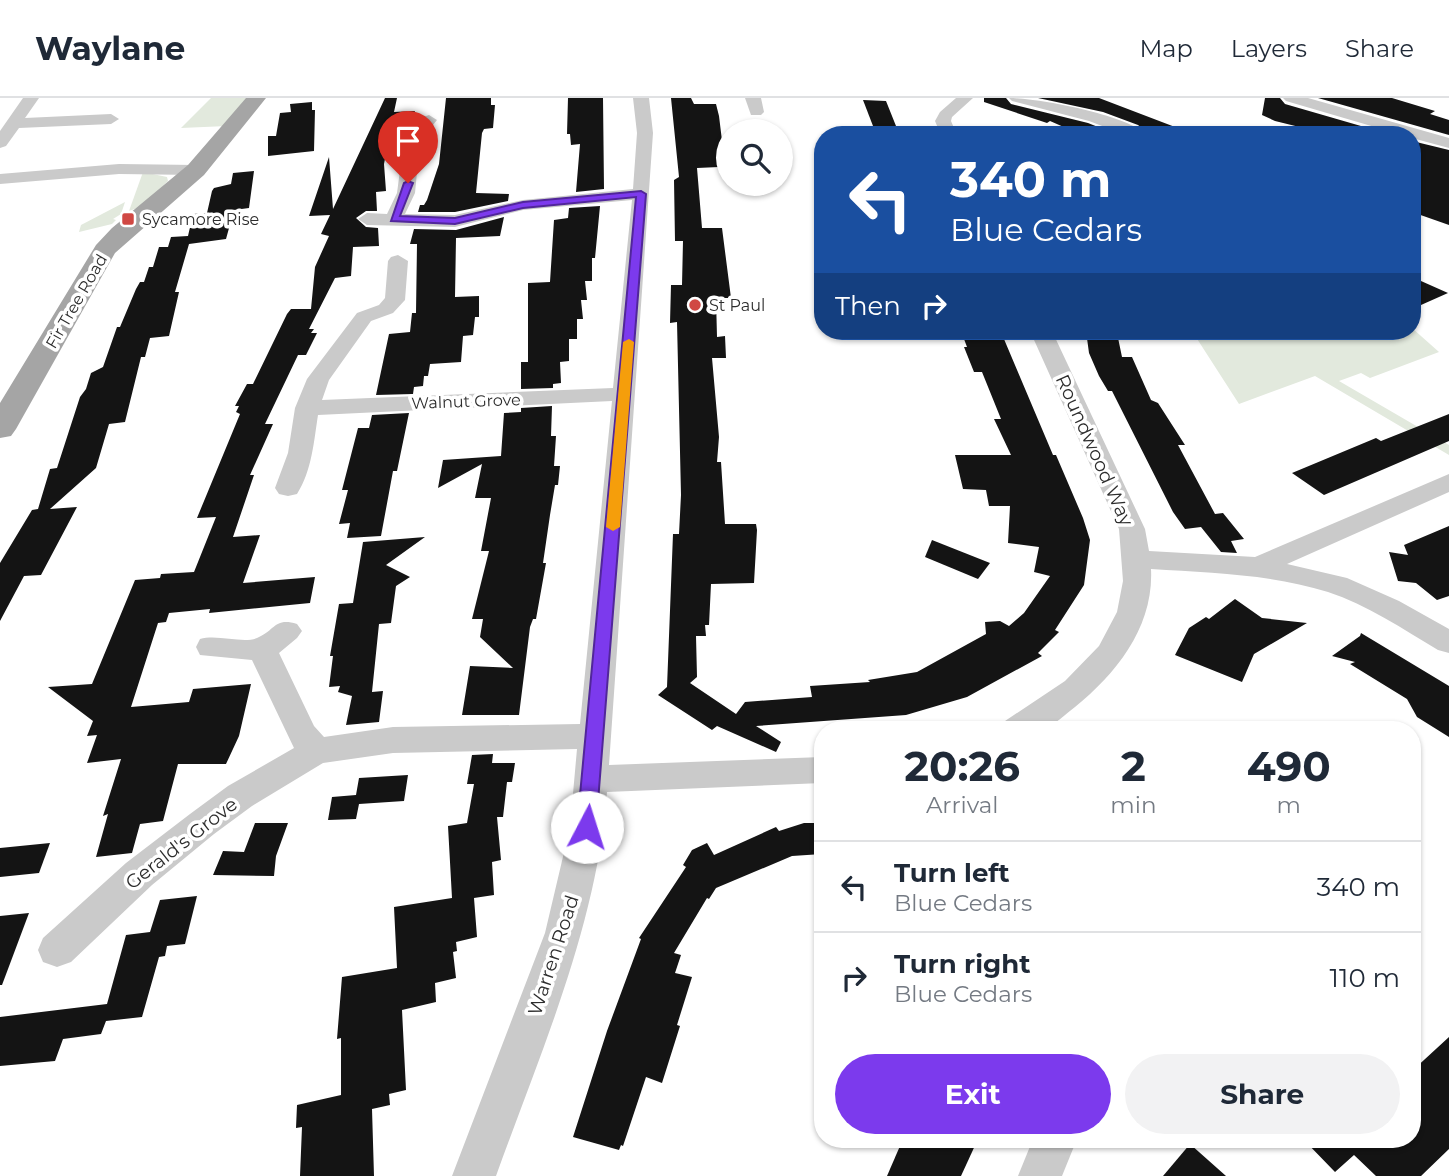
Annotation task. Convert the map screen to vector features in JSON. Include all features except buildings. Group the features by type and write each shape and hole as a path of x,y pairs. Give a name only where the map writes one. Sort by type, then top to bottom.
{"main road":[{"name":"Fir Tree Road","path":"0,429 105,250 121,233 196,170 256,98"}],"street":[{"path":"0,143 31,98"},
{"name":"Warren Road","path":"482,1175 564,933 587,827 641,194 645,133 641,98"},
{"path":"945,126 943,121 946,115 965,98"},
{"path":"1017,98 1119,126"},
{"path":"1291,98 1381,126"},
{"path":"15,123 111,119"},
{"path":"394,219 406,193 412,140 429,120"},
{"path":"1421,137 1449,143"},
{"path":"0,179 119,169 196,170"},
{"path":"367,219 455,221 523,205 641,194"},
{"path":"288,488 300,453 307,408 318,379 355,313 386,309 395,300 398,261"},
{"name":"Roundwood Way","path":"1032,721 1052,710 1109,656 1127,622 1137,589 1137,559 1132,529 1045,340"},
{"name":"Walnut Grove","path":"307,408 624,394"},
{"path":"1261,567 1449,482"},
{"path":"1316,542 1337,585"},
{"path":"1137,559 1261,567 1337,585 1389,608 1449,642"},
{"path":"211,647 262,650 287,631"},
{"path":"262,650 302,734 316,751"},
{"name":"Gerald's Grove","path":"57,950 139,874 202,824 240,796 316,751 393,740 594,736"},
{"path":"591,779 814,770"},
{"path":"1040,1176 1051,1148"}],"shaded area":[{"path":"211,98 248,98 227,126 181,128"},
{"path":"143,172 167,177 168,181 143,206 129,211"},
{"path":"125,202 121,214 113,219 116,220 112,224 79,232 81,225"},
{"path":"1421,336 1439,352 1370,378 1361,373 1339,381 1449,445 1449,455 1315,376 1239,404 1198,340 1421,340"}],"slow traffic":[{"path":"613,527 629,342"}],"place":[{"name":"Sycamore Rise","path":"128,219"},
{"name":"St Paul","path":"695,305"}],"route":[{"path":"408,183 394,219 413,222 455,221 523,205 573,198 641,194 587,827"}]}
